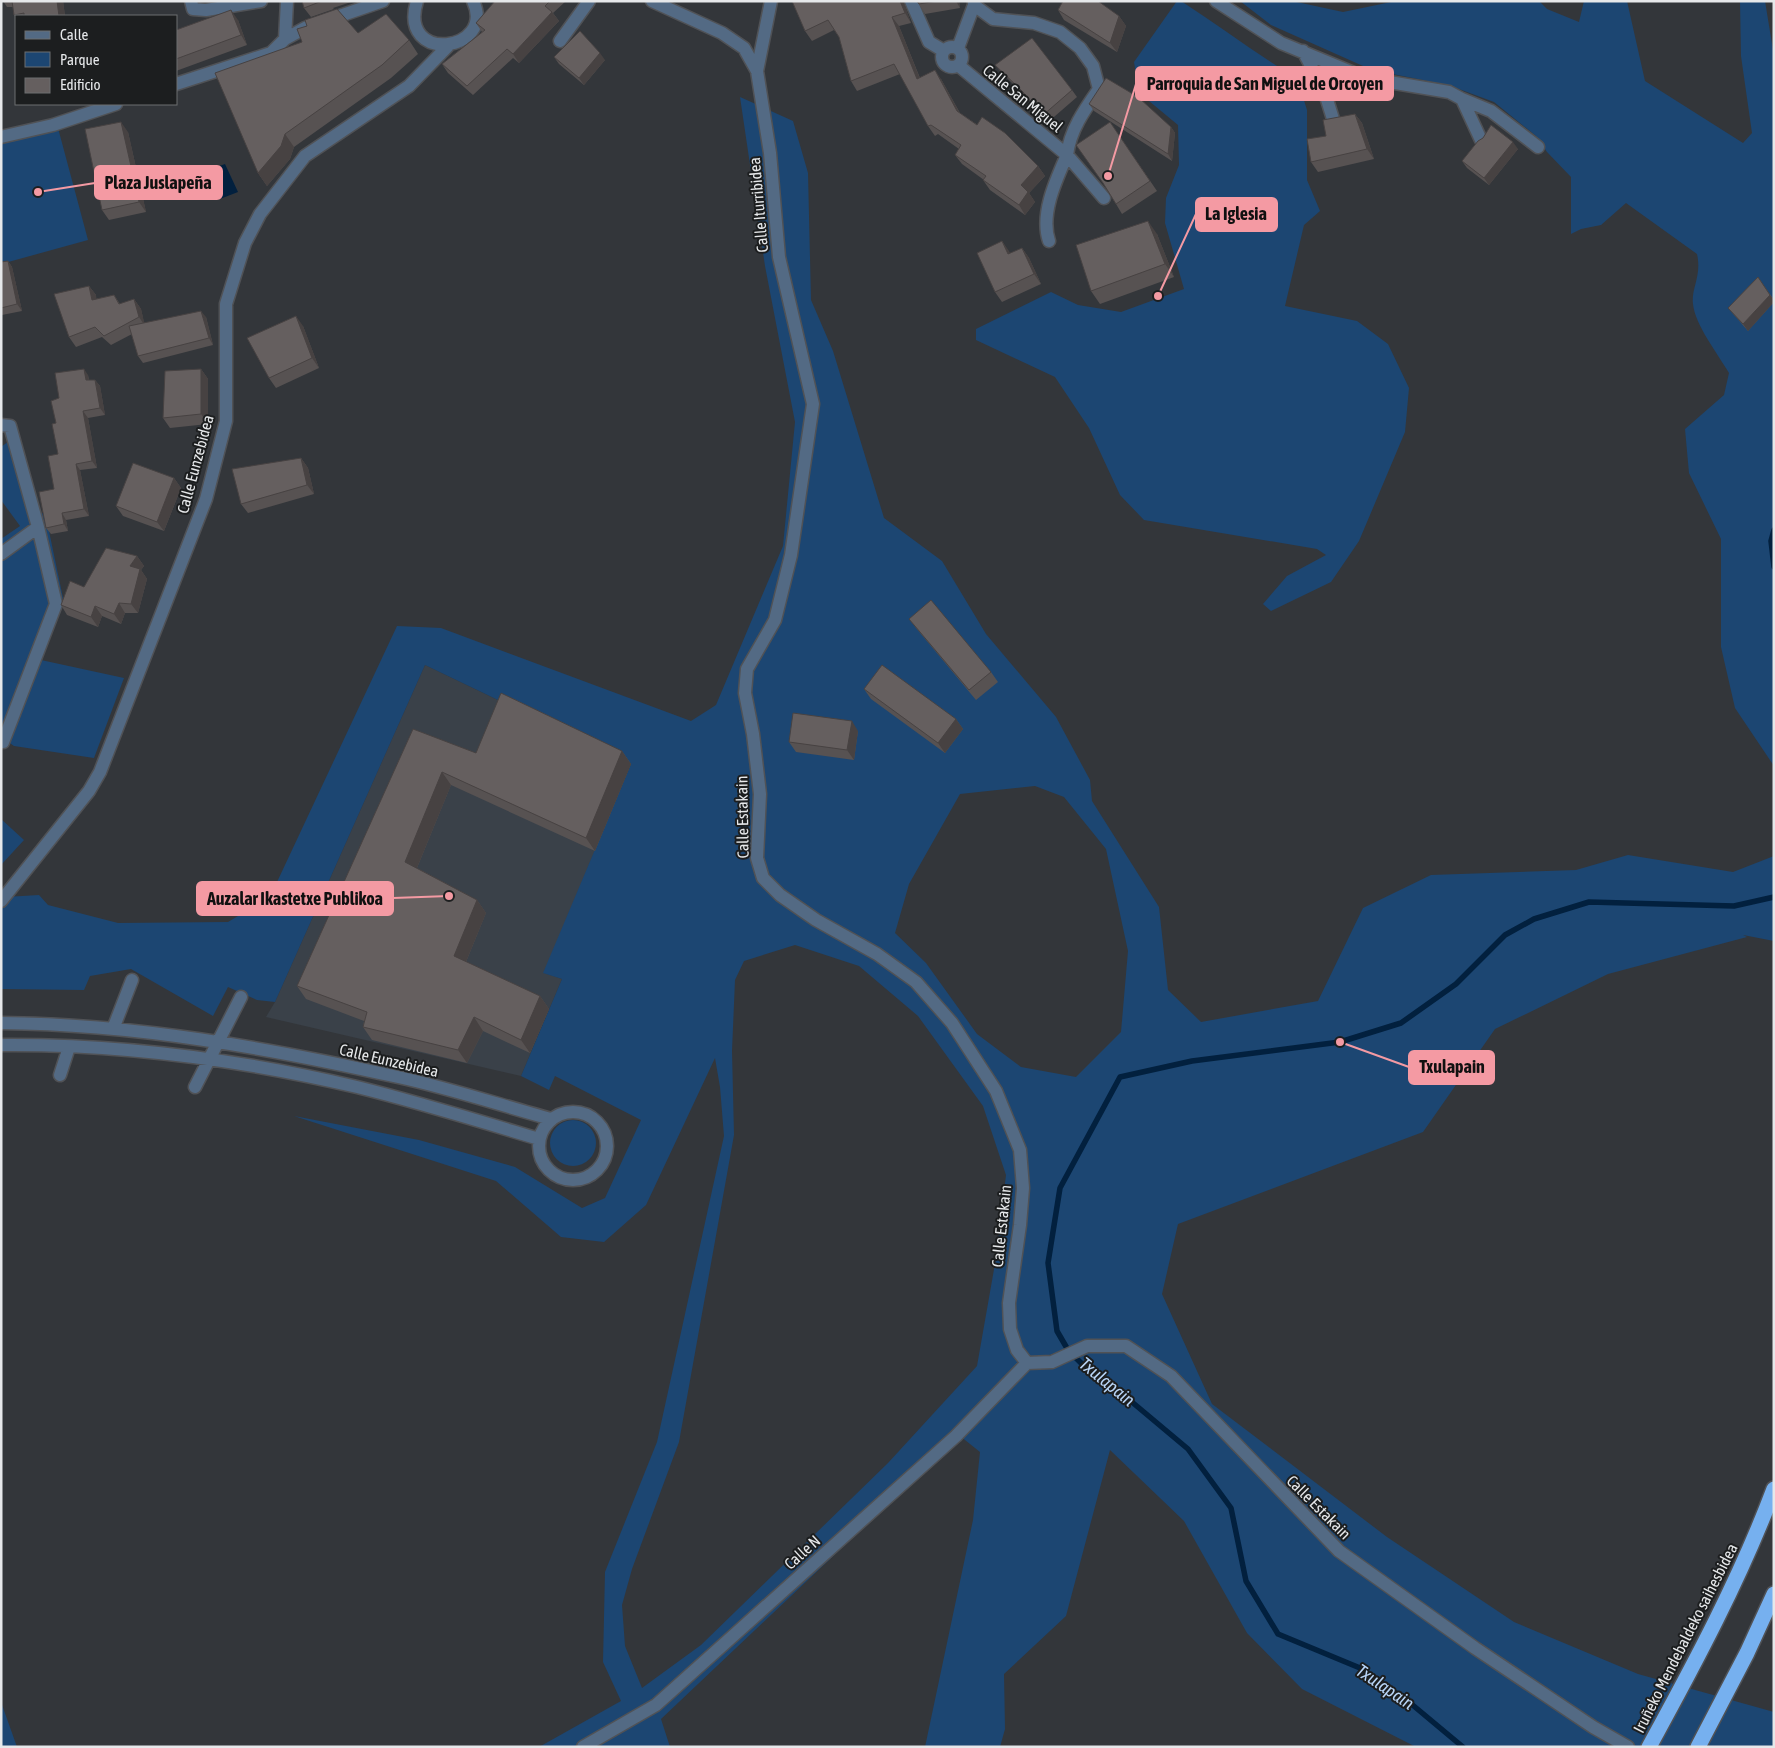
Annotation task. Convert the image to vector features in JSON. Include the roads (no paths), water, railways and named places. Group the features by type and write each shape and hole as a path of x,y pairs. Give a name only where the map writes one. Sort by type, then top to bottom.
{"highway":[{"name":"Iruñeko Mendebaldeko saihesbidea","path":"1649,1747 1705,1645 1752,1547 1774,1489"},
{"path":"1698,1747 1747,1654 1774,1594"}],"street":[{"path":"192,1 193,9 206,10 261,1"},
{"path":"285,39 287,1"},
{"path":"178,83 271,53 285,39 305,28 383,1"},
{"path":"417,1 413,18 416,28 427,40 437,45 448,46"},
{"name":"Calle Eunzebidea","path":"1,902 89,791 100,772 206,499 226,421 226,304 245,243 260,214 305,156 409,86 448,46 469,34 476,14 473,1"},
{"path":"560,41 589,1"},
{"path":"652,1 722,33 744,48 757,71"},
{"name":"Calle Iturribidea","path":"771,1 757,71 770,153 779,256 813,404"},
{"path":"911,1 929,42 944,51"},
{"path":"1216,1 1281,43 1356,74 1377,80 1449,92 1491,111 1538,147"},
{"path":"958,48 949,48 944,51 942,58 951,67 958,66 962,57 958,48 974,3 993,19 1034,23 1060,32 1080,48 1093,66 1099,88 1080,117 1068,144 1067,155 1058,174 1046,219 1045,230 1049,241"},
{"path":"1303,51 1324,90 1333,119"},
{"name":"Calle San Miguel","path":"958,66 1067,155 1104,198"},
{"path":"1462,99 1481,140"},
{"path":"2,133 53,125 113,105"},
{"name":"Calle Estakain","path":"813,404 791,555 776,620 747,669 745,693 753,734 760,794 757,858 763,878 780,895 816,920 877,954 916,982 952,1022 996,1091 1020,1150 1023,1197 1009,1303 1010,1328 1017,1350 1027,1363 1052,1362 1087,1346 1126,1346 1171,1376 1339,1551 1476,1648 1593,1727 1628,1747"},
{"path":"1,425 10,426 38,527 56,604 3,742 1,742"},
{"path":"1,554 38,527"},
{"path":"114,1030 132,980"},
{"path":"195,1087 242,997"},
{"name":"Calle Eunzebidea","path":"1,1023 114,1030 218,1042 399,1077 551,1119"},
{"name":"Calle Eunzebidea","path":"1,1045 68,1047 209,1060 356,1087 539,1139"},
{"path":"60,1075 68,1047"},
{"path":"577,1112 596,1120 603,1130 607,1141 606,1153 602,1164 594,1173 583,1178 571,1180 560,1178 550,1172 542,1162 539,1151 539,1139 543,1128 551,1119 559,1114 577,1112"},
{"name":"Calle N","path":"584,1747 656,1705 956,1436 1027,1363"}],"waterway":[{"name":"Txulapain","path":"1774,530 1771,541 1774,567"},
{"name":"Txulapain","path":"1463,1747 1409,1702 1360,1668 1278,1634 1246,1581 1231,1508 1188,1449 1120,1392 1096,1378 1068,1350 1057,1331 1048,1263 1060,1188 1120,1077 1192,1061 1340,1042 1401,1023 1456,984 1505,935 1534,919 1589,902 1734,906 1774,897"}],"place":[{"name":"Parroquia de San Miguel de Orcoyen","path":"1108,176"},
{"name":"Plaza Juslapeña","path":"38,192"},
{"name":"La Iglesia","path":"1158,296"},
{"name":"Auzalar Ikastetxe Publikoa","path":"449,896"},
{"name":"Txulapain","path":"1340,1042"}]}
